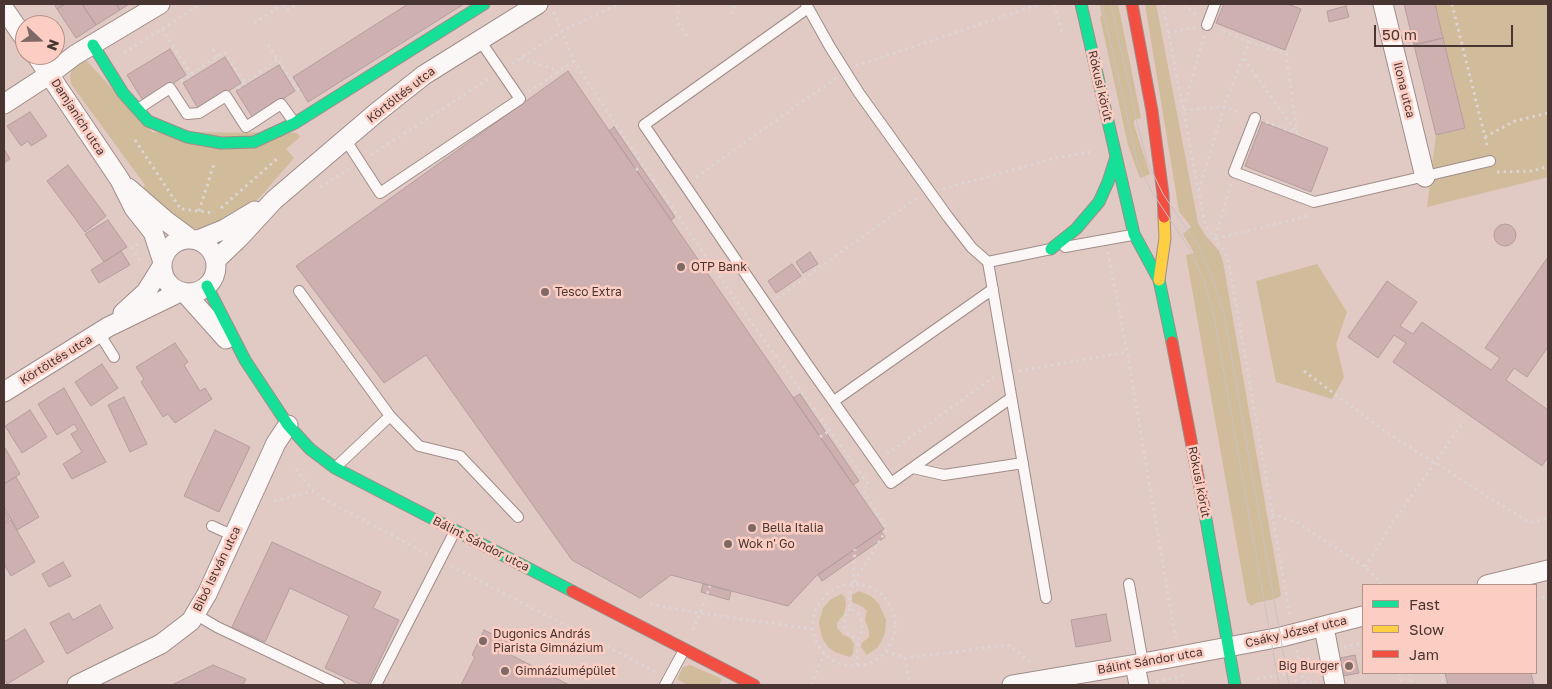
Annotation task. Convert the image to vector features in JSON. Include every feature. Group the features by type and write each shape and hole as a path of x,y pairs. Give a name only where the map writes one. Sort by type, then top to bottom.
{"street":[{"path":"4,104 93,45 160,4"},
{"path":"93,45 123,93 148,121 187,137 221,142 254,142 295,123 484,4"},
{"name":"Körtöltés utca","path":"216,260 274,200 424,75 538,4"},
{"name":"Rókusi körút","path":"1081,4 1134,234 1160,280"},
{"name":"Rókusi körút","path":"1132,4 1152,111 1164,202 1165,238 1160,280 1196,462 1235,685"},
{"name":"Ilona utca","path":"1383,4 1425,177"},
{"path":"4,9 15,25"},
{"name":"Damjanich utca","path":"43,65 120,180 134,208 153,232 162,264"},
{"path":"1051,249 1076,229 1099,202 1108,182 1116,156"},
{"name":"Damjanich utca","path":"120,180 166,221 193,239"},
{"name":"Körtöltés utca","path":"193,239 225,229 274,200"},
{"path":"1134,234 1148,222 1164,202"},
{"path":"180,239 193,239 206,244 213,251 216,260 215,274 207,286 197,292 183,292 169,285 163,274 162,264 166,251 180,239"},
{"name":"Körtöltés utca","path":"103,330 146,292 162,264"},
{"name":"Bálint Sándor utca","path":"207,286 245,360 288,425 310,449 335,468 754,685"},
{"name":"Körtöltés utca","path":"4,392 103,330 183,292"},
{"name":"Bálint Sándor utca","path":"183,292 245,360"},
{"name":"Bibó István utca","path":"86,683 161,644 191,621 207,594 276,443 288,425"},
{"path":"1492,584 1548,573"},
{"name":"Csáky József utca","path":"1229,647 1324,627 1362,616"},
{"path":"1324,627 1335,685"},
{"name":"Bálint Sándor utca","path":"1012,685 1229,647"},
{"path":"1139,664 1139,685"}],"lane":[{"path":"1207,25 1215,4"},
{"path":"1011,398 891,483 644,126 807,6 859,93 972,248 988,262 1046,598"},
{"path":"345,139 380,193 520,99 479,39"},
{"path":"137,110 170,88 187,114"},
{"path":"187,114 199,113 226,96 246,127"},
{"path":"241,142 246,127 281,104 295,123"},
{"path":"179,134 187,114"},
{"path":"1255,118 1234,172 1314,202 1490,161"},
{"path":"988,262 1051,249 1106,241 1134,234"},
{"path":"834,401 993,289"},
{"path":"299,291 390,416 419,446 460,456 518,517"},
{"path":"103,330 114,356"},
{"path":"335,468 390,416"},
{"path":"913,468 944,475 1023,463"},
{"path":"212,526 234,536"},
{"path":"376,685 456,531"},
{"path":"1130,584 1139,664"},
{"path":"195,614 217,627 339,685"},
{"path":"665,685 684,649"}],"path":[{"path":"105,64 201,4"},
{"path":"254,23 283,4 287,10 297,4"},
{"path":"551,4 574,61 749,319 869,485 862,490 887,529 853,584 849,596 850,608 846,615 844,626 848,633 858,640"},
{"path":"313,191 562,31 618,4"},
{"path":"680,4 677,21 687,36"},
{"path":"732,14 735,4"},
{"path":"1054,4 1063,35"},
{"path":"1163,4 1204,225 1226,256 1229,264 1293,634 1304,685"},
{"path":"1184,4 1207,25 1286,54 1297,133"},
{"path":"1452,4 1494,171 1502,173 1533,171 1548,166"},
{"path":"1168,32 1207,25"},
{"path":"1183,110 1207,25"},
{"path":"162,29 190,74"},
{"path":"1199,192 1224,107 1250,42"},
{"path":"268,45 313,112"},
{"path":"213,50 217,56"},
{"path":"170,88 224,52 245,83"},
{"path":"521,58 559,70"},
{"path":"1243,58 1297,133"},
{"path":"226,96 278,59"},
{"path":"520,99 574,61"},
{"path":"1183,110 1224,107 1297,133"},
{"path":"1485,137 1516,121 1548,113"},
{"path":"199,211 221,142"},
{"path":"1088,143 1092,160"},
{"path":"749,319 916,198 930,192 1056,158 1090,152"},
{"path":"176,213 181,209 215,214 281,155"},
{"path":"636,170 643,165"},
{"path":"1215,239 1234,172"},
{"path":"1215,239 1307,216 1314,202"},
{"path":"1106,241 1127,352 1178,656"},
{"path":"1304,371 1386,432 1527,521 1533,522 1548,518"},
{"path":"1365,567 1464,421"},
{"path":"820,437 829,430"},
{"path":"274,501 314,491"},
{"path":"1272,514 1298,523 1365,567 1381,584"},
{"path":"853,584 855,549"},
{"path":"853,584 866,586 878,592 888,601 894,613 895,626 893,639 886,652 876,661 863,666 849,667 835,663 824,654 816,643 812,629 814,615 819,602 828,592 840,586 853,584"},
{"path":"700,613 710,586"},
{"path":"643,603 812,629"},
{"path":"850,608 860,614 862,623 862,630 858,640 857,666"},
{"path":"886,652 905,658 1008,645 1033,664"},
{"path":"811,685 824,654"},
{"path":"905,658 910,685"},
{"path":"1294,673 1296,684"},
{"path":"1139,685 1182,676"}],"shaded area":[{"path":"1100,4 1118,4 1141,118 1134,120 1134,125 1150,174 1140,178 1128,145 1100,17 1102,16"},
{"path":"1145,4 1156,4 1198,223 1205,235 1219,251 1223,262 1281,595 1278,598 1251,606 1247,601 1186,255 1194,253 1183,234 1191,227 1179,211"},
{"path":"1435,4 1548,4 1548,177 1427,207 1436,135 1465,128"},
{"path":"87,61 152,132 297,133 300,137 286,149 294,158 261,196 235,219 205,229 186,228 142,190 145,185 71,84 70,75 76,63"},
{"path":"1317,264 1347,312 1336,344 1344,377 1332,399 1276,382 1256,281"},
{"path":"859,591 871,596 879,604 886,620 885,633 881,642 877,648 867,655 861,647 862,643 869,637 869,630 865,620 867,611 852,602 852,595"},
{"path":"841,594 845,597 846,603 844,614 837,623 837,628 843,635 849,637 854,644 853,653 850,657 835,652 828,647 822,638 819,622 823,608 830,600"},
{"path":"690,665 722,679 719,685 688,685 677,679 683,667"}],"building":[{"path":"54,4 65,4 57,9"},
{"path":"65,4 82,4 96,25 76,38 65,21 65,15 61,15 57,9"},
{"path":"82,4 116,4 120,10 96,25"},
{"path":"116,4 129,4 120,10"},
{"path":"408,4 464,4 308,102 293,77"},
{"path":"1224,4 1288,4 1301,9 1285,50 1216,23"},
{"path":"1404,4 1435,4 1443,38 1414,45"},
{"path":"1346,6 1349,17 1329,22 1327,11"},
{"path":"1443,38 1465,128 1436,135 1414,45"},
{"path":"170,49 186,75 144,102 127,75"},
{"path":"225,57 241,83 199,110 183,83"},
{"path":"279,65 295,91 253,118 236,91"},
{"path":"568,71 884,529 816,576 788,606 671,575 640,598 572,560 426,355 384,383 296,266"},
{"path":"30,112 47,136 31,146 28,141 21,146 7,126"},
{"path":"1262,122 1328,148 1311,192 1245,166"},
{"path":"614,127 675,217 671,220 609,131"},
{"path":"4,149 10,159 4,163"},
{"path":"68,165 106,216 85,232 47,181"},
{"path":"108,220 127,247 104,262 85,234"},
{"path":"1505,224 1513,227 1516,235 1513,243 1505,246 1497,243 1494,235 1497,227"},
{"path":"121,251 130,265 99,283 91,270"},
{"path":"810,252 818,264 803,273 796,262"},
{"path":"1548,257 1548,347 1527,377 1514,368 1506,380 1548,410 1548,457 1542,466 1393,362 1406,343 1394,335 1378,358 1348,337 1387,281 1417,302 1400,326 1413,334 1422,322 1491,370 1500,358 1485,348"},
{"path":"792,264 801,276 776,293 768,281"},
{"path":"175,343 188,362 184,365 200,391 205,388 212,399 175,423 168,414 163,417 141,382 144,379 136,367"},
{"path":"102,364 118,388 91,406 75,382"},
{"path":"64,388 106,462 72,479 63,464 82,452 71,434 78,430 74,424 57,435 38,404"},
{"path":"800,394 859,481 853,485 793,398"},
{"path":"124,397 147,444 130,452 108,405"},
{"path":"30,410 47,437 22,453 5,426"},
{"path":"215,430 250,447 219,512 184,496"},
{"path":"4,446 20,474 4,484"},
{"path":"16,477 39,517 17,530 4,507 4,484"},
{"path":"4,510 9,519 4,523"},
{"path":"11,520 35,562 11,576 4,564 4,524"},
{"path":"881,531 885,537 822,581 818,575"},
{"path":"272,542 381,592 373,608 399,620 368,685 362,685 325,668 349,616 290,588 265,642 232,627"},
{"path":"63,562 71,576 49,587 42,574"},
{"path":"703,584 731,591 729,600 701,592"},
{"path":"100,605 113,628 67,654 50,623 69,613 73,620"},
{"path":"1106,614 1111,641 1076,647 1071,620"},
{"path":"25,629 44,662 7,684 4,678 4,642"},
{"name":"Gimnáziumépület","path":"484,630 515,646 511,655 569,685 461,685 475,657 472,655"},
{"name":"Big Burger","path":"1355,655 1359,673 1343,676 1340,658"},
{"path":"213,665 246,679 243,685 172,685"},
{"path":"1445,674 1531,674 1534,685 1448,685"}],"tram line":[{"path":"1102,4 1138,165 1152,192 1192,253 1203,278 1214,316 1279,685"},
{"path":"1111,4 1147,161 1163,194 1199,247 1224,314 1289,685"}],"traffic: fast":[{"path":"93,45 123,93 148,121 187,137 221,143 254,142 295,123 484,4"},
{"path":"1081,4 1134,234 1159,280 1172,342"},
{"path":"1051,249 1076,229 1099,202 1116,157"},
{"path":"207,286 245,360 288,425 310,449 335,468 572,591"},
{"path":"1204,508 1235,685"}],"traffic: slow":[{"path":"1159,280 1165,238 1164,217"}],"traffic: jam":[{"path":"1132,4 1152,111 1163,194 1164,217"},
{"path":"1172,342 1204,508"},
{"path":"572,591 754,685"}],"place":[{"name":"OTP Bank","path":"681,267"},
{"name":"Tesco Extra","path":"545,292"},
{"name":"Bella Italia","path":"752,528"},
{"name":"Wok n' Go","path":"728,544"},
{"name":"Dugonics András Piarista Gimnázium","path":"483,641"},
{"name":"Big Burger","path":"1349,666"},
{"name":"Gimnáziumépület","path":"505,671"}]}
